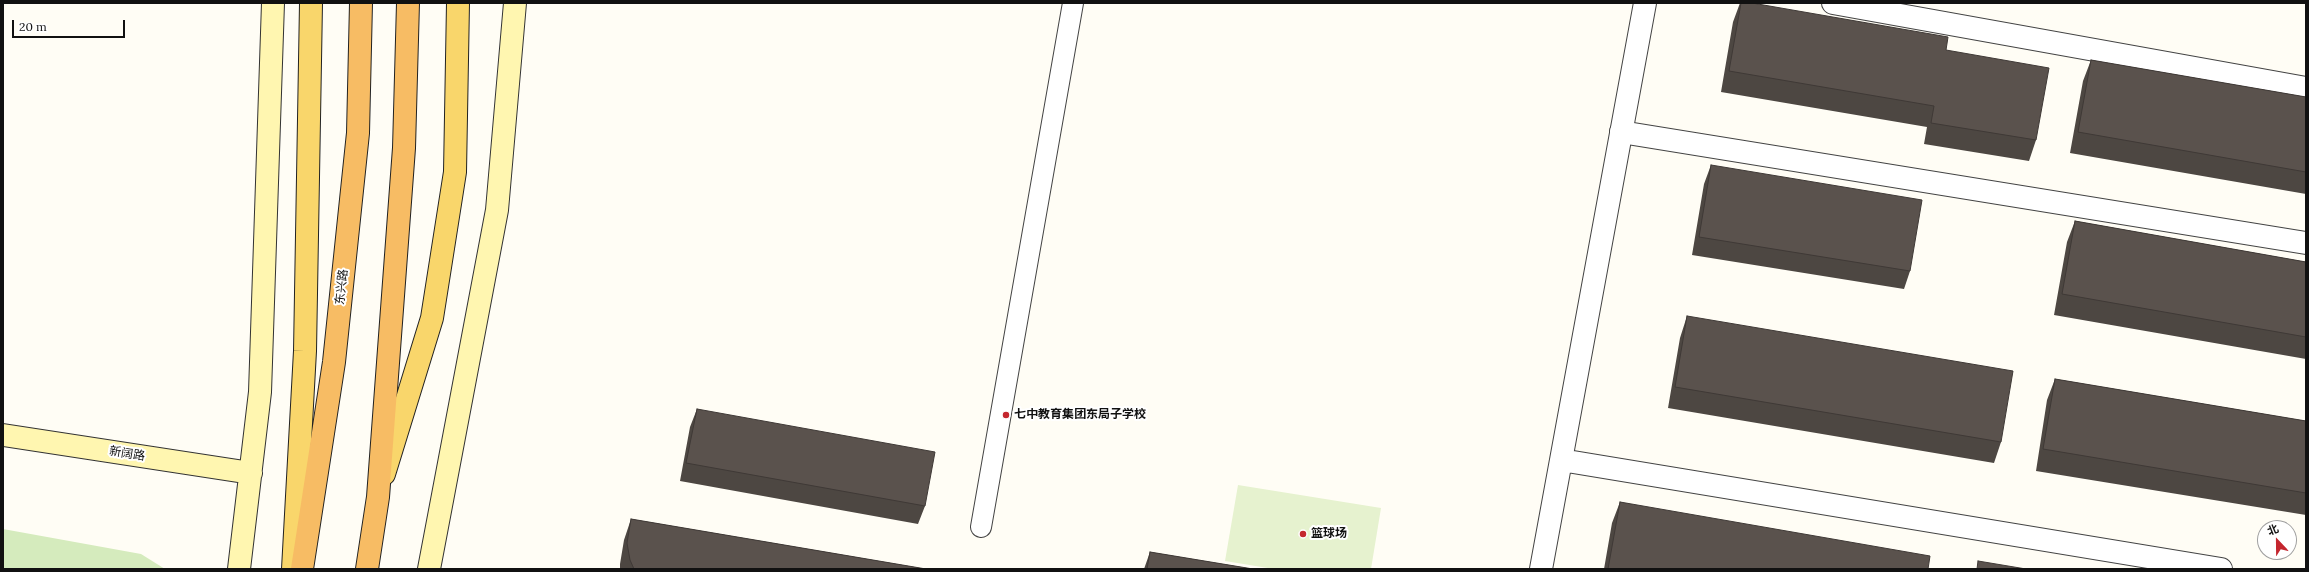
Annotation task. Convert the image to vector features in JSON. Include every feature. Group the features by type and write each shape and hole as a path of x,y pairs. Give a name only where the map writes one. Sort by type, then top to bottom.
{"highway":[{"name":"东兴路","path":"302,569 334,362 340,307 358,133 361,3"},
{"path":"367,569 378,496 404,148 408,3"}],"main road":[{"path":"239,569 260,392 272,3"},
{"path":"293,569 304,351 311,3"},
{"path":"378,496 432,318 455,172 458,3"},
{"path":"429,569 497,210 515,3"},
{"name":"新阔路","path":"3,435 251,473"}],"street":[{"path":"1541,569 1645,3"},
{"path":"1833,3 2306,88"},
{"path":"1621,132 2306,243"},
{"path":"1561,460 2221,569"}],"lane":[{"path":"981,527 1073,3"}],"green space":[{"name":"篮球场","path":"1238,485 1381,508 1371,569 1274,569 1225,561"},
{"path":"3,529 141,554 165,569 3,569"}],"building":[{"path":"1741,3 1752,3 1948,37 1946,50 2049,68 2036,140 1931,123 1934,106 1729,71"},
{"path":"2091,60 2306,97 2306,172 2078,132"},
{"path":"1711,165 1922,200 1910,271 1699,237"},
{"path":"2075,221 2306,262 2306,337 2062,294"},
{"path":"1687,316 2013,371 2001,442 1675,387"},
{"path":"2055,379 2306,421 2306,493 2043,449"},
{"path":"697,409 935,452 925,506 686,463"},
{"path":"1620,502 1930,556 1928,569 1608,569"},
{"path":"631,519 926,569 634,569 630,560 627,543"},
{"path":"1150,552 1253,569 1147,569"},
{"path":"1978,561 2026,569 1977,569"}],"place":[{"name":"七中教育集团东局子学校","path":"1006,415"},
{"name":"篮球场","path":"1303,534"}]}
